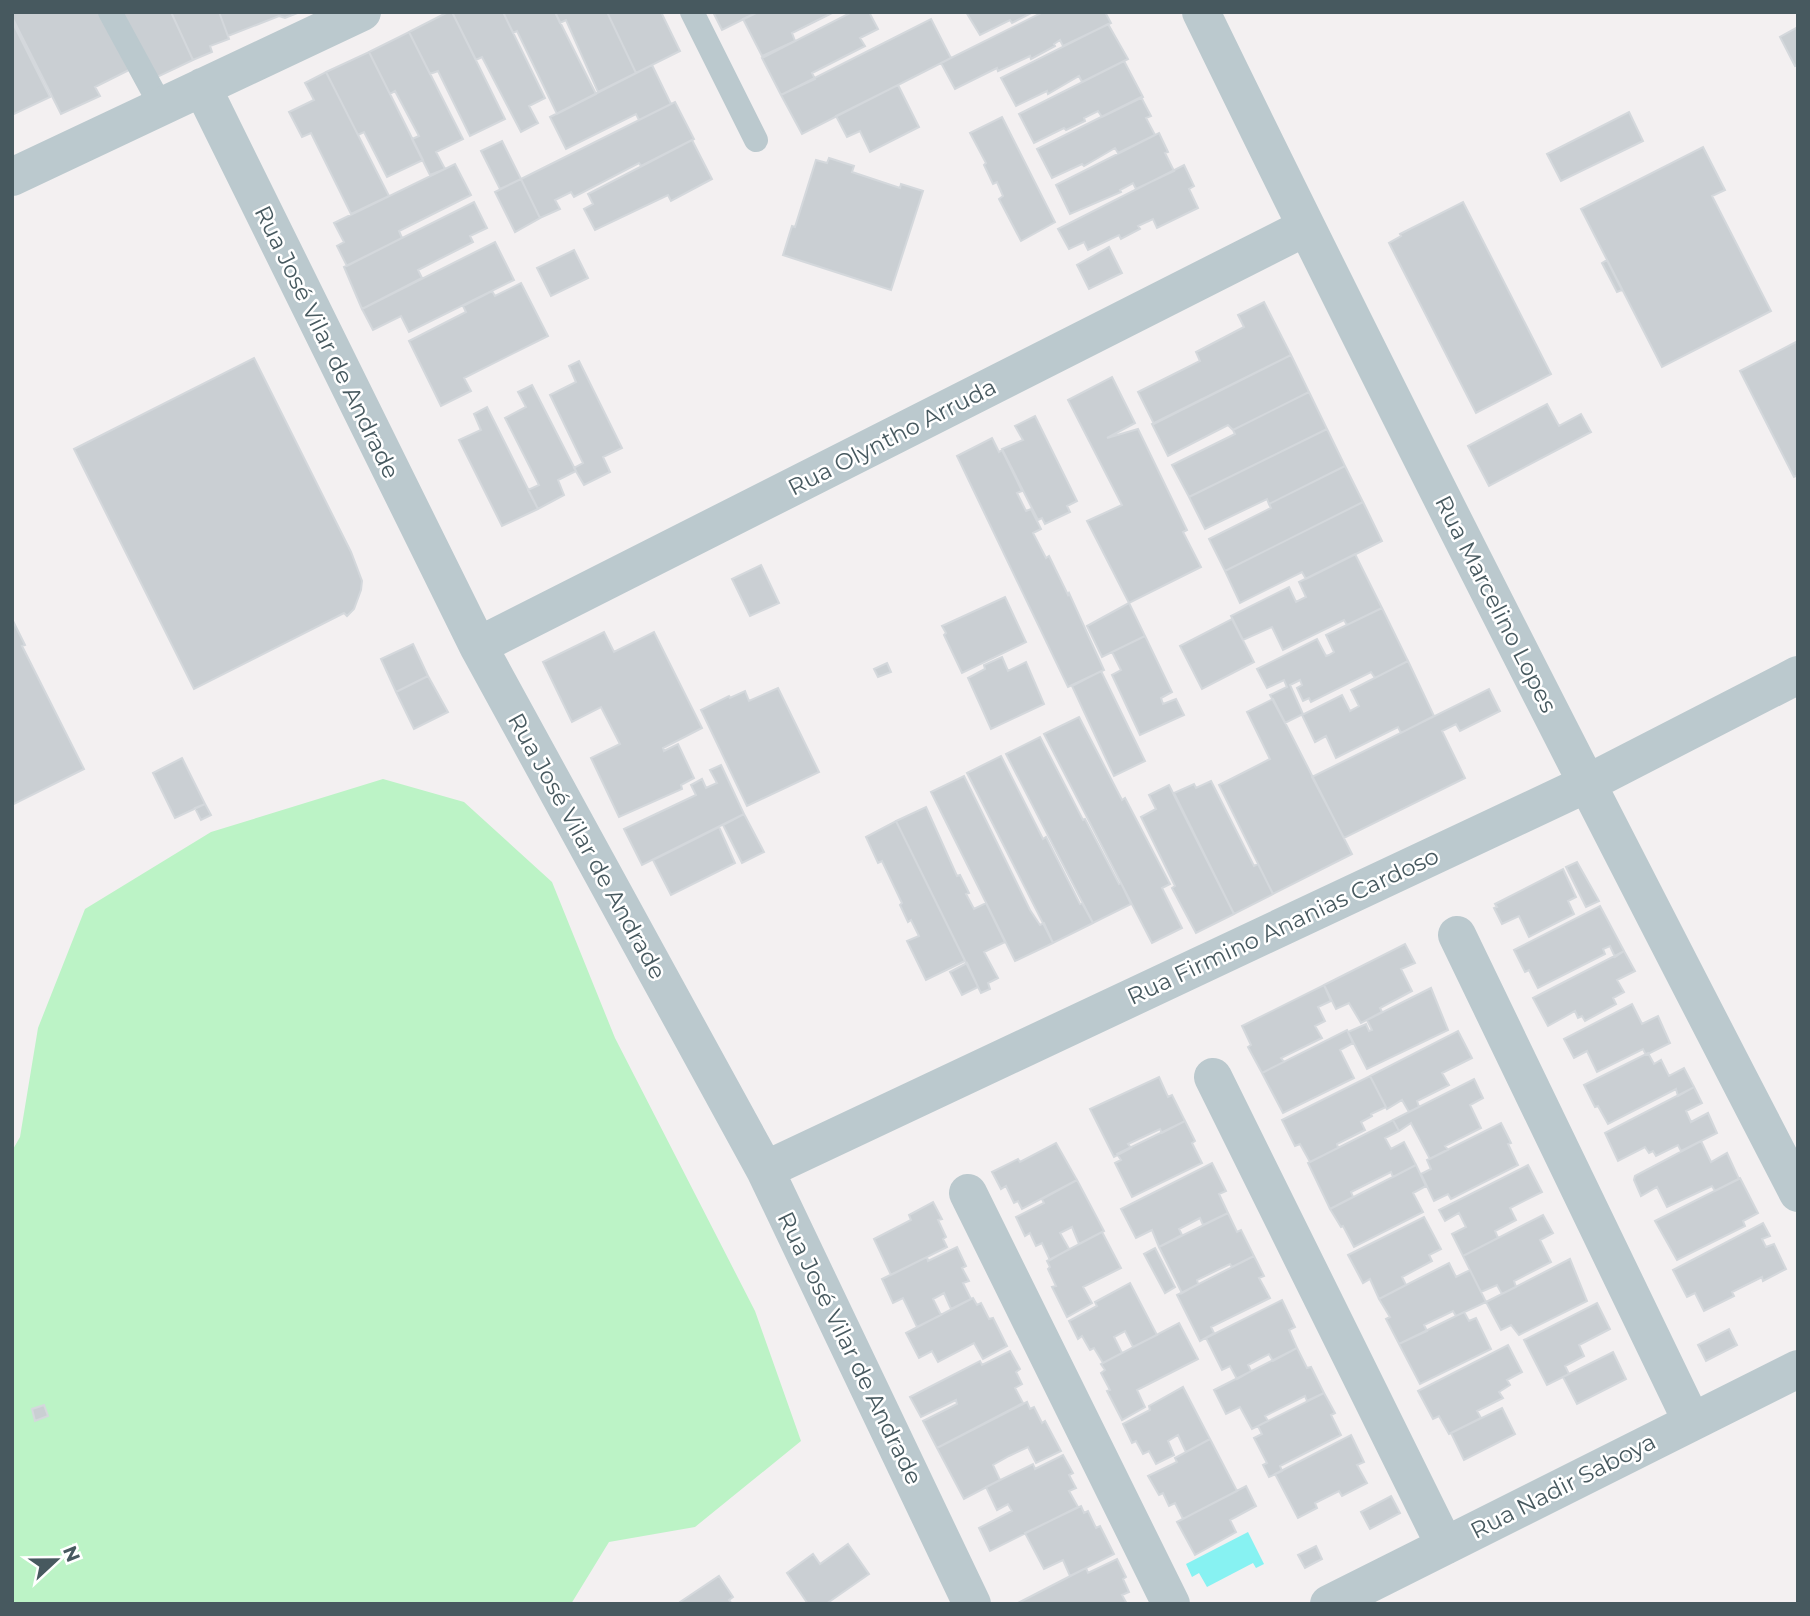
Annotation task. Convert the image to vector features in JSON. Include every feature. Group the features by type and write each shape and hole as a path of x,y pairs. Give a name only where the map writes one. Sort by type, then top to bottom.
{"street":[{"path":"12,177 362,12"},
{"name":"Rua Marcelino Lopes","path":"1200,12 1586,784 1798,1193"},
{"name":"Rua José Vilar de Andrade","path":"202,87 478,646 765,1170 972,1604"},
{"name":"Rua Olyntho Arruda","path":"478,646 1306,228"},
{"name":"Rua Firmino Ananias Cardoso","path":"765,1170 1586,784 1798,675"},
{"path":"1457,935 1692,1422"},
{"path":"1213,1077 1445,1546"},
{"path":"968,1192 1171,1604"},
{"name":"Rua Nadir Saboya","path":"1329,1604 1798,1369"}],"lane":[{"path":"110,12 161,106"},
{"path":"692,12 755,140"}],"green space":[{"path":"383,779 464,802 552,882 615,1038 755,1311 801,1441 695,1527 609,1542 571,1604 12,1604 12,1151 20,1137 38,1028 85,909 211,832"}],"water":[{"path":"1248,1532 1264,1564 1256,1568 1253,1563 1207,1587 1199,1573 1192,1577 1186,1564"}],"building":[{"path":"12,12 99,12 129,70 95,87 100,96 61,114 12,17"},
{"path":"121,12 171,12 193,60 155,78"},
{"path":"171,12 219,12 229,39 210,46 212,52 193,60"},
{"path":"219,12 300,12 285,18 279,16 228,36"},
{"path":"452,12 505,119 470,136 438,71 430,74 409,32"},
{"path":"452,12 503,12 545,98 529,106 538,123 521,132 482,57 476,60"},
{"path":"503,12 555,12 596,94 557,114 517,31 513,33"},
{"path":"555,12 607,12 636,73 598,92 566,20 560,23"},
{"path":"607,12 661,12 680,51 636,73"},
{"path":"713,12 758,12 722,30"},
{"path":"758,12 834,12 792,33 795,41 762,56 743,19"},
{"path":"852,12 869,12 878,29 860,38 865,46 812,73 815,79 781,95 762,58"},
{"path":"966,12 1033,12 980,35"},
{"path":"1043,12 1105,12 1111,23 1063,46 1060,40 1055,46 1031,59 1030,56 998,71 997,68 955,89 941,63"},
{"path":"931,19 951,58 802,134 781,95"},
{"path":"12,21 50,97 12,115 13,91"},
{"path":"1108,24 1128,59 1082,82 1079,76 1048,94 1047,91 1016,106 1001,78"},
{"path":"1798,27 1798,65 1795,66 1780,37"},
{"path":"409,32 463,139 436,152 445,169 430,175 412,139 419,136 395,91 390,94 369,52"},
{"path":"369,52 423,160 387,177 364,132 358,135 326,72"},
{"path":"1124,61 1143,97 1102,117 1098,111 1084,118 1085,121 1034,143 1019,114"},
{"path":"652,65 671,104 639,120 636,114 566,149 550,117"},
{"path":"326,72 389,196 351,214 311,133 302,137 289,112 314,100 305,83"},
{"path":"898,85 919,127 870,152 860,131 847,137 836,116"},
{"path":"1141,97 1151,116 1146,118 1155,135 1118,153 1115,148 1084,166 1082,164 1052,178 1037,149"},
{"path":"675,102 694,139 641,166 639,163 574,197 571,192 555,200 560,209 540,218 521,179"},
{"path":"1629,112 1643,141 1561,181 1547,154"},
{"path":"1002,117 1055,222 1021,241 999,199 1003,196 997,182 993,184 984,165 986,163 970,133"},
{"path":"1159,133 1174,171 1136,189 1133,183 1120,190 1121,192 1070,214 1056,185"},
{"path":"692,140 712,179 671,201 668,195 595,230 584,209 593,204 588,194"},
{"path":"502,141 521,179 500,189 481,151"},
{"path":"1703,147 1725,190 1712,196 1771,311 1662,367 1581,209"},
{"path":"829,158 854,166 852,172 900,188 901,184 923,191 891,290 783,255 792,226 795,227 816,160 827,163"},
{"path":"455,164 471,195 399,231 402,238 347,266 337,246 344,242 334,223"},
{"path":"1184,165 1194,186 1189,189 1198,208 1157,228 1153,219 1121,239 1119,235 1088,250 1084,242 1069,249 1058,229"},
{"path":"521,179 540,218 515,232 495,192"},
{"path":"474,202 487,228 470,236 473,242 418,270 422,278 362,309 344,267"},
{"path":"1463,202 1551,374 1476,413 1389,243 1401,236 1400,234"},
{"path":"495,242 514,280 409,332 401,316 373,330 362,309"},
{"path":"1109,247 1122,273 1089,289 1077,265"},
{"path":"574,250 588,278 551,296 537,268"},
{"path":"1607,260 1622,290 1617,292 1602,263"},
{"path":"521,283 548,336 464,378 471,391 441,406 409,341 466,312 463,306 492,291 495,296"},
{"path":"1264,302 1291,355 1154,424 1138,392 1200,361 1196,352 1244,327 1238,315"},
{"path":"1798,341 1798,475 1794,477 1740,371"},
{"path":"1291,355 1309,392 1233,430 1228,425 1168,456 1152,424"},
{"path":"254,358 351,552 362,581 361,590 354,609 347,616 344,613 194,689 74,449"},
{"path":"579,361 622,448 603,457 610,472 584,485 574,468 583,463 550,395 576,382 569,366"},
{"path":"1112,377 1135,423 1107,438 1138,429 1187,530 1183,532 1201,567 1129,603 1087,521 1122,505 1068,400"},
{"path":"532,385 576,471 558,480 564,495 538,509 528,490 539,485 505,418 526,407 518,392"},
{"path":"1309,392 1327,429 1189,497 1172,465 1235,434 1233,430"},
{"path":"1547,404 1559,426 1581,414 1591,432 1489,486 1468,446"},
{"path":"487,407 538,509 502,526 459,440 481,430 474,414"},
{"path":"1035,416 1077,501 1067,506 1070,512 1045,524 1042,518 1038,520 1002,449 1023,440 1015,426"},
{"path":"1327,429 1345,466 1269,504 1267,499 1205,529 1189,497"},
{"path":"992,438 999,452 1002,450 1022,491 1017,493 1026,511 1031,509 1041,529 1033,533 1046,558 1049,556 1068,595 1069,593 1104,670 1068,687 957,456"},
{"path":"1345,466 1363,502 1225,571 1209,539 1271,508 1269,504"},
{"path":"1363,502 1382,541 1306,579 1302,572 1240,603 1225,571"},
{"path":"1355,554 1382,608 1347,625 1344,620 1283,650 1272,627 1243,640 1231,616 1289,587 1296,602 1306,597 1299,582"},
{"path":"761,565 779,603 750,616 732,579"},
{"path":"1005,597 1026,642 962,673 942,626"},
{"path":"1129,603 1145,636 1102,657 1087,626"},
{"path":"1382,608 1408,661 1375,678 1371,672 1311,702 1309,698 1303,701 1297,688 1302,685 1300,680 1290,685 1303,714 1285,723 1270,695 1287,687 1284,680 1267,688 1257,669 1317,639 1326,656 1329,655 1334,652 1326,635"},
{"path":"12,619 25,645 22,646 84,769 12,805"},
{"path":"1232,619 1254,662 1202,689 1180,646"},
{"path":"604,632 614,652 654,632 702,728 663,748 664,751 678,744 694,778 681,785 682,789 619,817 591,758 620,744 601,707 572,722 543,662"},
{"path":"1145,636 1172,692 1161,698 1163,704 1176,699 1184,715 1140,735 1112,675 1121,670 1112,652"},
{"path":"413,644 428,676 396,692 381,659"},
{"path":"1002,657 1008,671 1026,662 1044,704 991,729 968,678 985,669 984,665"},
{"path":"1408,661 1434,716 1401,733 1398,727 1336,758 1326,736 1315,742 1302,715 1342,695 1350,711 1359,706 1351,690"},
{"path":"887,663 891,672 878,677 874,669"},
{"path":"1101,671 1145,761 1114,776 1072,686"},
{"path":"428,676 448,712 414,729 396,692"},
{"path":"778,688 819,772 747,806 701,710 745,691 749,701"},
{"path":"1489,689 1500,711 1460,731 1456,724 1442,731 1465,778 1344,838 1312,777"},
{"path":"1273,699 1352,854 1273,894 1219,785 1270,759 1247,712"},
{"path":"1079,717 1170,884 1162,888 1182,928 1152,943 1044,734"},
{"path":"1040,737 1131,904 1093,923 1006,754"},
{"path":"1001,756 1043,839 1046,837 1080,904 1082,903 1093,923 1053,943 967,773"},
{"path":"182,758 205,804 175,818 153,773"},
{"path":"721,765 744,814 642,865 624,829 696,795 691,785 702,779 706,788 717,783 710,770"},
{"path":"964,776 1030,910 1040,925 1044,923 1053,943 1015,961 931,792"},
{"path":"1211,781 1254,866 1258,864 1273,894 1234,914 1174,793 1194,784 1196,788"},
{"path":"1169,785 1234,914 1196,933 1172,888 1175,886 1141,817 1156,809 1149,795"},
{"path":"205,804 211,815 201,820 195,808"},
{"path":"926,807 957,876 960,875 969,893 966,894 974,909 986,903 1005,942 984,952 998,978 988,983 990,989 981,993 896,821"},
{"path":"744,814 764,852 742,863 723,825"},
{"path":"896,821 965,961 926,980 907,941 919,936 911,920 908,922 882,861 878,863 866,837"},
{"path":"719,827 735,863 671,895 653,860"},
{"path":"1577,862 1599,901 1586,907 1566,867"},
{"path":"1563,869 1576,897 1568,901 1574,914 1529,937 1519,916 1502,924 1494,908 1497,907 1495,904"},
{"path":"1600,906 1624,951 1615,957 1610,946 1603,949 1605,954 1538,988 1529,970 1525,972 1514,950"},
{"path":"1405,944 1415,963 1401,969 1412,991 1380,1008 1382,1012 1361,1023 1349,1003 1336,1009 1324,985"},
{"path":"1624,951 1635,971 1617,980 1624,992 1613,998 1616,1004 1585,1021 1582,1016 1578,1018 1575,1011 1548,1026 1533,998"},
{"path":"967,963 978,987 962,995 950,972"},
{"path":"1324,985 1331,1001 1318,1007 1325,1021 1315,1026 1322,1038 1281,1058 1284,1062 1262,1073 1248,1047 1251,1045 1242,1026"},
{"path":"1431,988 1448,1030 1367,1069 1348,1032 1366,1024 1369,1031 1372,1030 1367,1020"},
{"path":"1632,1004 1642,1024 1658,1016 1670,1043 1646,1055 1643,1049 1597,1072 1587,1051 1574,1058 1564,1039"},
{"path":"1347,1030 1353,1043 1340,1050 1354,1078 1283,1113 1262,1073"},
{"path":"1458,1031 1472,1058 1442,1073 1449,1085 1417,1101 1419,1107 1409,1112 1402,1100 1387,1109 1370,1076"},
{"path":"1648,1053 1654,1064 1661,1060 1669,1076 1684,1068 1694,1087 1678,1096 1676,1089 1608,1124 1598,1106 1595,1107 1584,1085"},
{"path":"1370,1076 1386,1107 1361,1122 1365,1130 1310,1162 1300,1144 1295,1146 1282,1120"},
{"path":"1159,1077 1168,1097 1172,1095 1185,1121 1162,1133 1160,1129 1128,1144 1131,1148 1114,1157 1090,1109"},
{"path":"1474,1079 1483,1098 1470,1105 1481,1128 1445,1146 1448,1150 1430,1159 1411,1123 1399,1131 1393,1120"},
{"path":"1694,1087 1702,1103 1686,1111 1691,1122 1708,1113 1717,1133 1681,1151 1678,1145 1656,1156 1653,1151 1649,1153 1645,1147 1618,1161 1605,1133"},
{"path":"1393,1120 1399,1131 1385,1138 1391,1149 1404,1142 1416,1165 1393,1177 1391,1172 1351,1192 1353,1197 1330,1209 1308,1163"},
{"path":"1185,1121 1202,1163 1132,1197 1115,1163 1121,1160 1117,1154"},
{"path":"1501,1123 1518,1165 1451,1199 1448,1194 1434,1201 1421,1174 1431,1169 1427,1160"},
{"path":"1701,1141 1711,1162 1727,1153 1739,1179 1715,1191 1712,1186 1667,1207 1657,1187 1641,1196 1634,1180 1635,1176"},
{"path":"1056,1143 1077,1180 1022,1209 1018,1201 1014,1203 1006,1186 1001,1189 992,1172 1018,1159 1020,1162"},
{"path":"1212,1163 1226,1191 1219,1194 1228,1213 1203,1225 1200,1218 1179,1229 1182,1235 1159,1247 1152,1230 1136,1238 1121,1209"},
{"path":"1416,1165 1426,1186 1413,1193 1423,1212 1354,1247 1330,1209"},
{"path":"1528,1165 1542,1192 1510,1208 1516,1220 1495,1231 1498,1238 1463,1256 1452,1234 1466,1227 1459,1213 1445,1221 1439,1210"},
{"path":"1740,1178 1758,1213 1743,1221 1745,1226 1677,1260 1655,1221"},
{"path":"1077,1180 1104,1231 1079,1244 1072,1227 1060,1233 1069,1249 1050,1260 1042,1243 1036,1246 1030,1233 1025,1236 1016,1217 1044,1203 1042,1199"},
{"path":"933,1202 942,1219 938,1220 946,1237 943,1239 947,1247 891,1275 874,1239 911,1220 909,1215"},
{"path":"1228,1213 1237,1232 1241,1230 1254,1256 1197,1280 1198,1284 1182,1293 1159,1247"},
{"path":"1543,1215 1553,1233 1540,1240 1551,1262 1514,1281 1516,1287 1502,1294 1497,1285 1481,1292 1463,1256"},
{"path":"1424,1217 1441,1249 1429,1255 1432,1261 1402,1277 1406,1285 1379,1299 1370,1279 1363,1283 1348,1255"},
{"path":"1763,1223 1770,1236 1762,1239 1766,1247 1774,1244 1786,1269 1732,1292 1734,1296 1704,1311 1695,1293 1687,1297 1673,1270"},
{"path":"1102,1232 1121,1268 1083,1287 1092,1303 1067,1317 1052,1287 1056,1286 1047,1261"},
{"path":"957,1247 966,1266 962,1268 969,1281 963,1283 971,1299 951,1309 944,1293 933,1299 941,1315 917,1327 903,1298 893,1303 882,1279 927,1257 928,1261"},
{"path":"1155,1248 1175,1287 1165,1293 1144,1254"},
{"path":"1254,1256 1264,1276 1259,1278 1270,1298 1211,1327 1214,1333 1200,1341 1177,1295"},
{"path":"1570,1259 1587,1301 1519,1335 1511,1325 1501,1330 1486,1302"},
{"path":"1449,1263 1456,1277 1470,1270 1486,1302 1456,1316 1453,1311 1424,1325 1427,1331 1399,1344 1386,1319 1390,1317 1379,1299"},
{"path":"1130,1283 1157,1335 1133,1347 1125,1331 1114,1337 1122,1353 1103,1363 1094,1348 1090,1350 1082,1336 1078,1339 1069,1321 1097,1306 1095,1302"},
{"path":"973,1298 977,1305 981,1303 989,1319 993,1318 1007,1346 983,1359 974,1343 938,1362 932,1351 919,1358 906,1333"},
{"path":"1282,1300 1295,1327 1289,1330 1297,1348 1273,1361 1269,1354 1248,1365 1251,1371 1237,1379 1230,1366 1222,1370 1206,1338"},
{"path":"1597,1303 1610,1329 1579,1345 1584,1356 1565,1366 1569,1374 1547,1385 1524,1340"},
{"path":"1464,1312 1469,1321 1476,1318 1491,1349 1420,1384 1399,1344"},
{"path":"1179,1323 1198,1359 1137,1390 1145,1407 1122,1420 1107,1391 1110,1390 1101,1373 1105,1370 1101,1364"},
{"path":"1729,1329 1737,1345 1706,1361 1698,1345"},
{"path":"1508,1345 1522,1372 1507,1380 1510,1385 1499,1392 1503,1398 1477,1411 1481,1418 1449,1434 1439,1416 1433,1419 1418,1391"},
{"path":"1297,1348 1307,1368 1311,1367 1324,1393 1307,1401 1305,1396 1265,1416 1268,1421 1252,1429 1240,1407 1226,1414 1214,1390"},
{"path":"1010,1351 1020,1369 1016,1372 1022,1384 1015,1388 1023,1403 937,1448 923,1421 957,1404 956,1400 921,1417 910,1397 980,1361 982,1365"},
{"path":"1613,1352 1626,1379 1577,1404 1563,1377"},
{"path":"1183,1387 1210,1439 1186,1452 1178,1435 1168,1441 1174,1455 1156,1464 1149,1451 1143,1454 1136,1441 1132,1443 1123,1424 1150,1410 1149,1406"},
{"path":"1324,1393 1335,1413 1331,1415 1341,1435 1280,1466 1282,1471 1269,1477 1263,1465 1267,1463 1254,1438 1262,1434 1258,1426"},
{"path":"1027,1402 1030,1409 1034,1407 1042,1423 1045,1421 1061,1451 1036,1463 1028,1447 1009,1456 993,1465 1000,1480 964,1499 937,1448"},
{"path":"44,1405 48,1416 35,1421 32,1409"},
{"path":"1502,1408 1515,1434 1464,1460 1451,1433"},
{"path":"1351,1435 1364,1462 1357,1465 1367,1483 1342,1496 1339,1491 1315,1503 1317,1508 1298,1518 1275,1474"},
{"path":"1210,1439 1237,1491 1183,1519 1175,1503 1169,1506 1163,1493 1159,1495 1148,1476 1177,1462 1175,1458"},
{"path":"1063,1455 1073,1473 1069,1475 1076,1488 1069,1491 1078,1507 990,1551 979,1528 1012,1511 1008,1504 997,1510 986,1487 1033,1464 1035,1469"},
{"path":"1246,1486 1256,1506 1230,1520 1236,1532 1195,1555 1177,1522"},
{"path":"1391,1496 1400,1513 1370,1529 1361,1512"},
{"path":"1081,1506 1084,1513 1088,1511 1096,1528 1100,1526 1114,1554 1070,1576 1063,1560 1044,1569 1025,1533"},
{"path":"848,1544 869,1574 826,1604 808,1604 787,1573 813,1554 820,1564"},
{"path":"1316,1546 1322,1559 1305,1568 1298,1555"},
{"path":"1117,1559 1126,1577 1123,1579 1129,1592 1122,1595 1127,1604 1018,1603 1086,1568 1088,1573"},
{"path":"719,1576 733,1597 729,1600 732,1604 681,1604 680,1602"}]}
